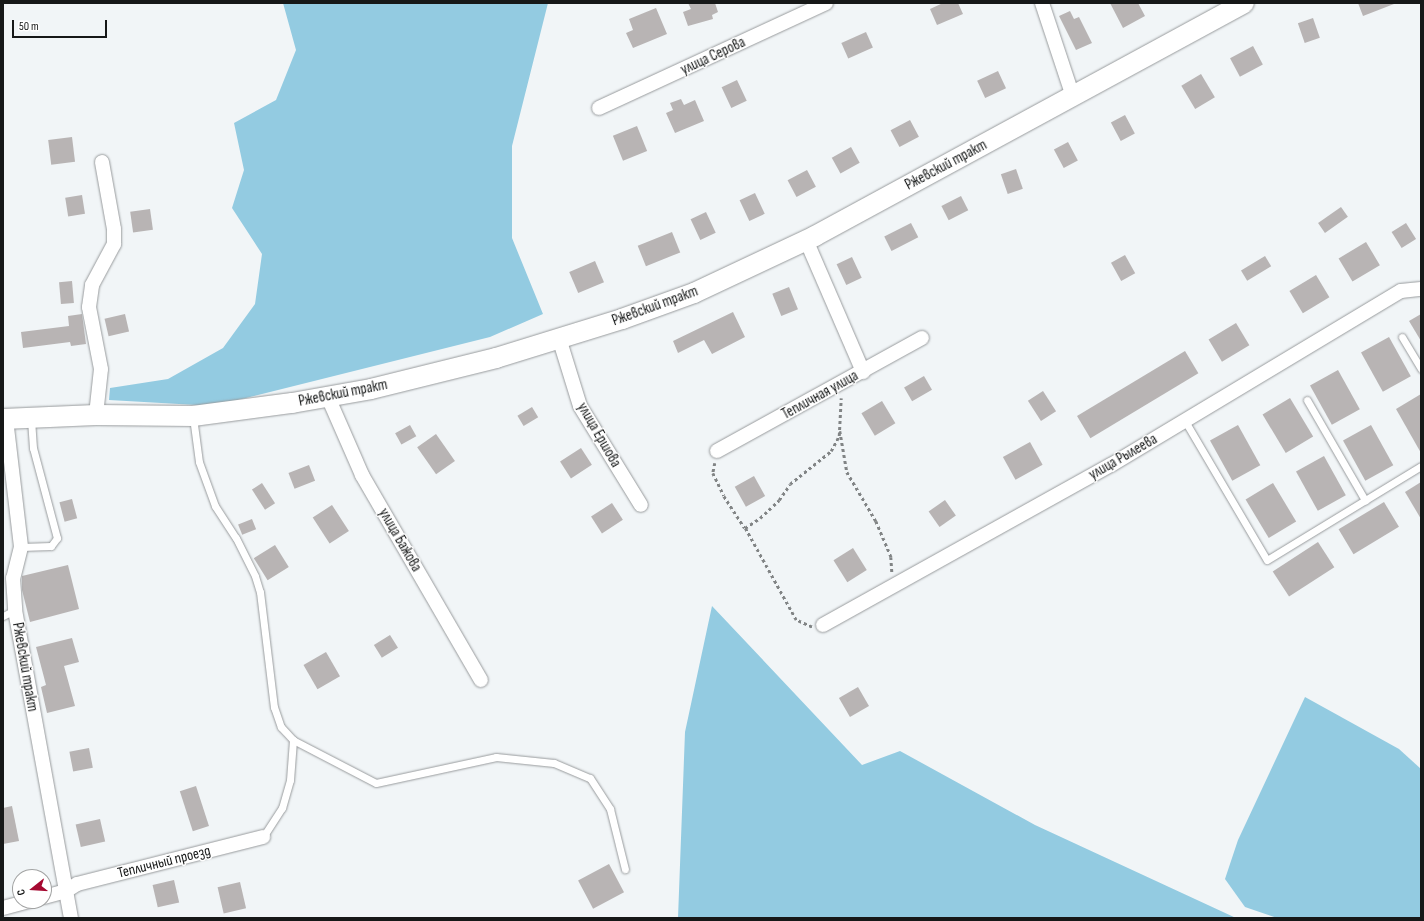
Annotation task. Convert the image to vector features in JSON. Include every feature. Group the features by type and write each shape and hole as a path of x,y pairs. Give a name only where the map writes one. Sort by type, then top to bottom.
{"main road":[{"name":"Ржевский тракт","path":"4,419 96,415 192,416 328,396 496,358 694,293 806,240 1073,97 1244,3"}],"street":[{"name":"улица Серова","path":"599,108 826,3"},
{"path":"1042,3 1073,97"},
{"path":"96,415 101,369 89,307 92,285 114,244 114,229 102,162"},
{"path":"806,240 863,372"},
{"name":"улица Рылеева","path":"823,625 1111,465 1401,292 1421,289"},
{"name":"улица Ершова","path":"559,338 580,406 641,505"},
{"name":"Тепличная улица","path":"717,451 863,372 922,338"},
{"name":"улица Бажова","path":"328,396 362,475 481,680"},
{"name":"Ржевский тракт","path":"4,419 21,547 13,578 9,613 66,891"},
{"name":"Тепличный проезд","path":"52,895 66,891 77,884 263,837"},
{"path":"66,891 71,918"}],"lane":[{"path":"1402,337 1421,369"},
{"path":"1307,400 1365,500"},
{"path":"192,416 199,462 215,506 236,538 259,587 274,708 281,727 293,740 376,783 496,757 554,763 590,778 610,809 625,869"},
{"path":"21,547 51,546 57,538 33,448 31,418"},
{"path":"1185,421 1267,560 1421,466"},
{"path":"263,837 282,808 290,780 293,740"}],"path":[{"path":"845,381 840,404 840,428 847,472 876,521 891,557 893,586"},
{"path":"745,528 765,513 790,484 831,451 840,428"},
{"path":"717,451 714,473 724,496 745,528 796,620 812,627 823,625"}],"shaded area":[{"path":"283,3 548,3 512,146 512,238 543,314 490,337 214,406 109,400 110,388 168,379 223,348 255,304 262,254 232,208 244,170 234,123 276,100 296,50"},
{"path":"712,606 862,765 900,751 1035,825 1236,918 678,918 685,732"},
{"path":"1305,697 1399,749 1421,769 1421,918 1277,918 1245,907 1225,879 1238,840"}],"building":[{"path":"688,3 715,3 718,12 712,15 713,19 688,26 683,12 691,9"},
{"path":"943,3 958,3 963,14 937,25 930,9"},
{"path":"1110,3 1138,3 1145,16 1123,28"},
{"path":"1358,3 1394,3 1394,4 1363,16"},
{"path":"656,8 667,34 633,48 626,33 633,30 629,19"},
{"path":"1070,11 1074,19 1079,17 1092,43 1076,50 1059,16"},
{"path":"1313,18 1320,38 1305,43 1298,23"},
{"path":"866,32 873,48 848,59 841,43"},
{"path":"1253,46 1263,65 1240,77 1230,58"},
{"path":"998,71 1006,88 985,98 977,81"},
{"path":"1201,74 1215,97 1195,109 1181,86"},
{"path":"737,80 747,101 731,108 722,87"},
{"path":"681,99 684,105 695,100 704,121 675,133 666,113 673,110 670,103"},
{"path":"1125,115 1135,134 1121,141 1111,123"},
{"path":"910,120 919,137 899,147 891,130"},
{"path":"637,126 647,151 623,161 613,136"},
{"path":"72,137 75,162 51,165 48,140"},
{"path":"1068,142 1078,161 1064,168 1054,150"},
{"path":"851,147 860,163 840,173 832,158"},
{"path":"1016,169 1023,189 1008,194 1001,174"},
{"path":"807,170 816,187 796,197 788,180"},
{"path":"755,193 765,214 749,221 740,200"},
{"path":"82,195 85,214 68,216 65,198"},
{"path":"961,196 968,210 949,220 941,206"},
{"path":"1341,207 1348,217 1325,233 1318,223"},
{"path":"150,209 153,230 133,233 130,212"},
{"path":"706,212 716,233 700,240 691,219"},
{"path":"911,223 918,237 892,251 884,237"},
{"path":"1406,223 1416,239 1402,248 1392,232"},
{"path":"672,232 680,252 646,266 638,246"},
{"path":"1366,242 1380,265 1352,282 1339,258"},
{"path":"1125,255 1135,273 1121,281 1111,263"},
{"path":"1265,256 1271,266 1247,281 1241,270"},
{"path":"852,257 862,278 846,285 837,264"},
{"path":"595,261 604,282 578,293 569,272"},
{"path":"1316,275 1329,297 1303,313 1289,291"},
{"path":"72,281 74,303 61,304 59,282"},
{"path":"789,287 798,309 781,316 772,294"},
{"path":"733,312 745,337 712,354 704,340 678,353 673,341"},
{"path":"82,314 86,344 71,346 70,342 23,348 21,332 69,326 68,316"},
{"path":"125,314 129,332 109,336 105,319"},
{"path":"1421,314 1421,341 1409,321"},
{"path":"1236,323 1249,345 1222,362 1209,339"},
{"path":"1389,337 1411,376 1383,392 1361,353"},
{"path":"1185,351 1198,373 1090,438 1077,416"},
{"path":"1338,370 1360,409 1332,425 1310,386"},
{"path":"924,376 932,390 912,401 904,388"},
{"path":"1043,391 1056,411 1041,421 1028,401"},
{"path":"1421,394 1421,453 1396,409"},
{"path":"1290,398 1313,437 1286,453 1263,414"},
{"path":"882,401 895,423 875,436 861,413"},
{"path":"532,407 538,417 524,426 517,416"},
{"path":"410,425 416,436 401,445 395,433"},
{"path":"1238,425 1260,465 1232,481 1210,441"},
{"path":"1371,425 1393,465 1365,481 1343,441"},
{"path":"436,434 455,461 436,474 417,447"},
{"path":"1030,442 1043,465 1015,480 1003,457"},
{"path":"581,448 592,465 571,478 560,462"},
{"path":"1324,456 1346,495 1318,511 1296,472"},
{"path":"309,465 315,481 295,489 288,473"},
{"path":"754,476 765,496 746,507 735,487"},
{"path":"1421,482 1421,519 1405,492"},
{"path":"262,483 275,503 265,510 252,490"},
{"path":"1273,483 1296,522 1269,538 1246,499"},
{"path":"72,499 77,518 65,522 59,502"},
{"path":"945,500 956,516 940,527 929,511"},
{"path":"1384,502 1399,527 1354,554 1339,529"},
{"path":"612,503 623,520 602,533 591,517"},
{"path":"332,505 349,531 330,544 313,518"},
{"path":"252,519 256,529 242,535 238,525"},
{"path":"1318,542 1334,567 1289,597 1273,571"},
{"path":"275,545 289,567 268,580 254,558"},
{"path":"853,548 867,570 847,582 833,560"},
{"path":"68,565 79,609 30,622 22,590 22,576"},
{"path":"390,635 398,648 382,658 374,645"},
{"path":"72,638 79,662 64,666 75,706 47,713 41,687 46,685 36,647"},
{"path":"326,652 340,676 317,689 303,665"},
{"path":"858,687 869,706 850,717 839,698"},
{"path":"89,748 93,768 73,771 69,752"},
{"path":"196,786 209,826 193,831 180,791"},
{"path":"12,806 19,841 3,844 3,808"},
{"path":"100,819 105,841 81,847 76,825"},
{"path":"609,864 624,892 593,909 578,880"},
{"path":"174,880 179,902 158,907 153,885"},
{"path":"240,882 246,908 224,913 218,887"}]}
